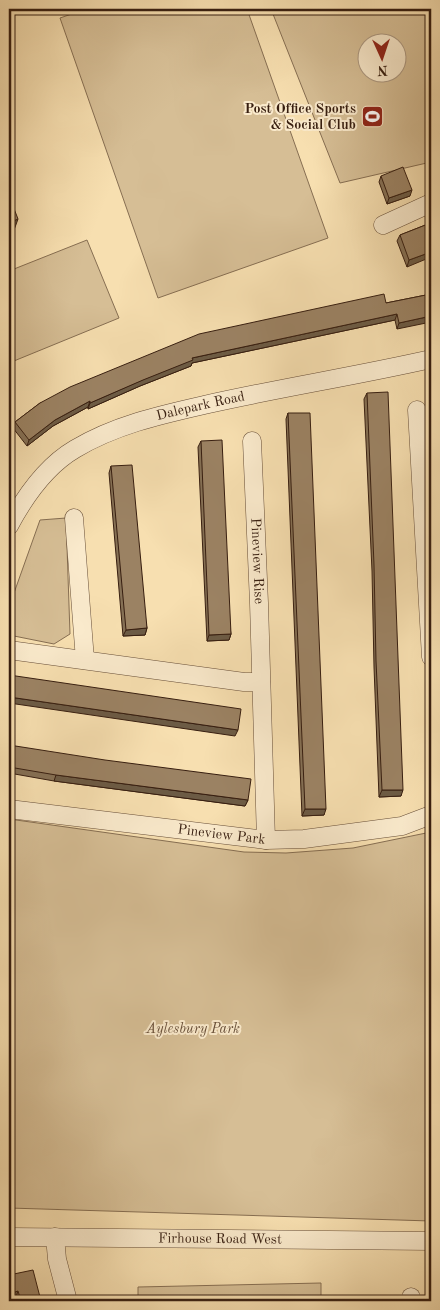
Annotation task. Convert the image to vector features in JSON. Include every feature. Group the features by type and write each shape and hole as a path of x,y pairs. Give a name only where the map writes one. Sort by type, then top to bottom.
{"street":[{"path":"383,225 431,203"},
{"name":"Dalepark Road","path":"9,526 43,474 74,449 120,427 251,394 431,359"},
{"path":"417,410 431,657"},
{"name":"Pineview Rise","path":"252,441 266,840"},
{"path":"74,518 85,660"},
{"path":"9,650 244,682 261,682"},
{"name":"Pineview Park","path":"9,809 266,840 304,839 402,826 431,815"},
{"name":"Firhouse Road West","path":"9,1237 431,1241"},
{"path":"55,1237 57,1259 68,1301"}],"green space":[{"path":"86,9 247,9 328,238 158,298 60,18"},
{"name":"Post Office Sports & Social Club","path":"271,9 431,9 431,162 340,183"},
{"path":"87,240 119,318 9,363 9,271"},
{"path":"66,518 70,634 54,644 9,635 9,607 40,520"},
{"name":"Aylesbury Park","path":"9,819 244,852 286,853 353,848 431,832 431,1221 9,1208"},
{"path":"321,1283 321,1301 138,1301 138,1287"}],"building":[{"path":"403,167 412,190 389,198 381,176"},
{"path":"11,201 18,219 9,223 9,202"},
{"path":"428,224 431,232 431,252 409,260 400,235"},
{"path":"384,294 386,303 431,294 431,316 399,323 397,314 192,358 193,360 90,403 90,401 55,420 29,440 15,422 40,403 70,387 199,334"},
{"path":"388,392 403,790 382,790 376,661 367,393"},
{"path":"288,413 310,413 326,809 305,809"},
{"path":"222,440 231,634 209,635 201,441"},
{"path":"132,465 147,628 126,630 111,466"},
{"path":"9,675 241,709 238,730 9,697"},
{"path":"9,725 11,725 9,742"},
{"path":"9,745 251,779 248,800 9,767"},
{"path":"33,1270 41,1301 21,1301 18,1291 9,1294 9,1275"}],"place":[{"name":"Post Office Sports & Social Club","path":"372,117"}]}
